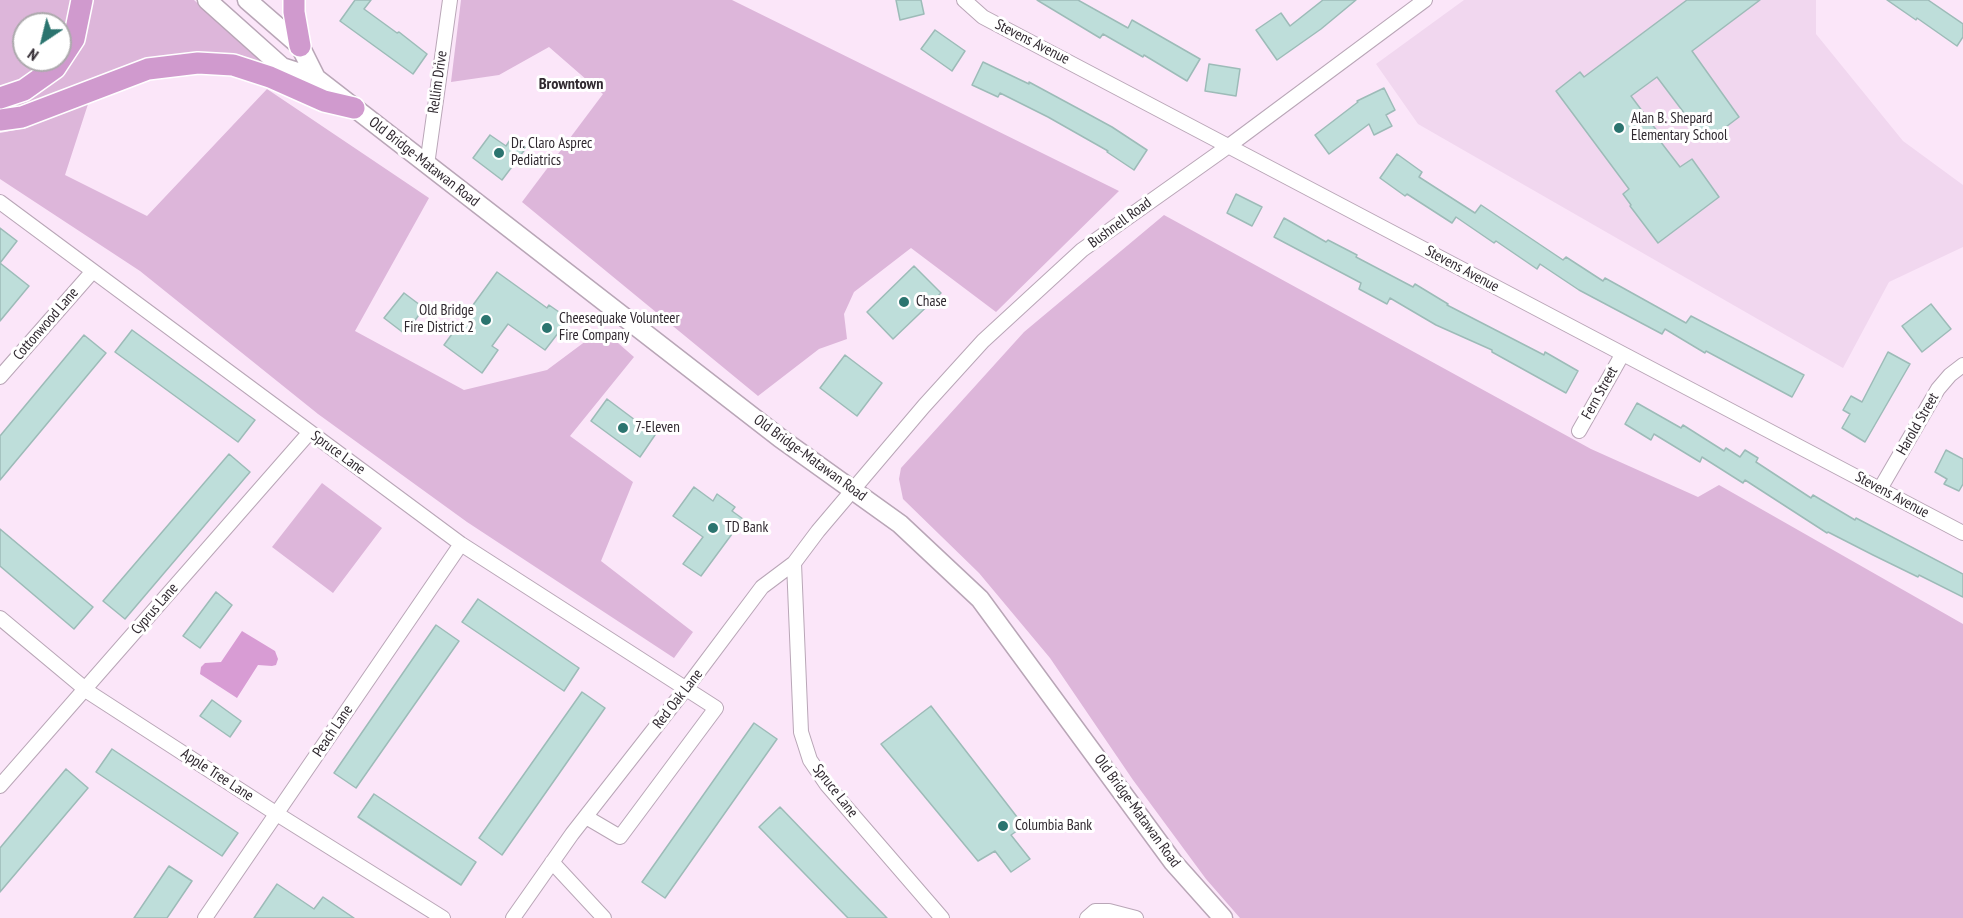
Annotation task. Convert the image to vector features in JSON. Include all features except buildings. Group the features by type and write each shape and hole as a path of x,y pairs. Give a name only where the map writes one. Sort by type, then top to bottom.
{"highway":[{"path":"0,98 24,90 55,68 74,39 82,0"},
{"path":"294,0 300,46"},
{"path":"0,120 22,117 148,69 198,63 233,65 270,77 324,101 354,108"}],"main road":[{"name":"Old Bridge-Matawan Road","path":"207,0 282,67 316,78 780,438 900,524 980,598 1173,862 1223,918"},
{"name":"Old Bridge-Matawan Road","path":"247,0 300,46 316,78"}],"street":[{"name":"Rellim Drive","path":"427,165 450,0"},
{"name":"Stevens Avenue","path":"964,0 983,17 1963,533"},
{"name":"Bushnell Road","path":"854,490 982,341 1082,250 1230,146 1425,0"},
{"name":"Spruce Lane","path":"0,202 309,433 462,544 717,708 620,837 586,817"},
{"name":"Cottonwood Lane","path":"0,377 93,271"},
{"name":"Fern Street","path":"1579,431 1622,355"},
{"name":"Harold Street","path":"1880,489 1938,389 1963,364"},
{"name":"Cyprus Lane","path":"0,786 309,433"},
{"name":"Red Oak Lane","path":"513,918 552,862 762,587 794,563 854,490"},
{"name":"Peach Lane","path":"205,918 462,544"},
{"name":"Spruce Lane","path":"794,563 801,732 810,760 827,785 942,918"},
{"name":"Apple Tree Lane","path":"0,618 85,689 277,814 443,918"},
{"path":"552,862 604,918"},
{"path":"1091,915 1109,910 1136,918"}],"shaded area":[{"path":"0,0 74,0 72,16 72,12 12,12 12,72 33,72 22,80 0,88"},
{"path":"92,0 194,0 263,62 261,65 196,53 163,56 137,63 12,110 0,112 0,106 43,72 72,72 72,49 84,40"},
{"path":"461,0 732,0 1119,191 996,312 911,248 854,292 844,314 847,339 819,349 758,396 522,202 603,94 549,47 499,75 451,82"},
{"path":"1464,0 1816,0 1816,34 1903,141 1963,185 1963,247 1889,282 1843,368 1418,124 1376,64"},
{"path":"267,89 429,198 355,331 464,390 547,370 602,329 634,357 570,436 633,482 601,561 693,632 674,658 467,522 318,414 140,271 0,179 0,133 26,128 89,101 65,175 147,216"},
{"path":"1164,215 1591,449 1698,497 1719,485 1963,624 1963,918 1240,918 1206,879 1133,780 1050,658 979,573 903,499 899,479 901,468 1024,332"},
{"path":"322,483 382,528 333,593 272,547"},
{"path":"242,631 275,651 278,659 276,665 258,665 237,698 200,674 201,667 205,663 221,662"}],"place":[{"name":"Alan B. Shepard Elementary School","path":"1619,128"},
{"name":"Dr. Claro Asprec Pediatrics","path":"499,153"},
{"name":"Chase","path":"904,302"},
{"name":"Old Bridge Fire District 2","path":"486,320"},
{"name":"Cheesequake Volunteer Fire Company","path":"547,328"},
{"name":"7-Eleven","path":"623,428"},
{"name":"TD Bank","path":"713,528"},
{"name":"Columbia Bank","path":"1003,826"}],"district":[{"name":"Browntown","path":"571,84"}]}
